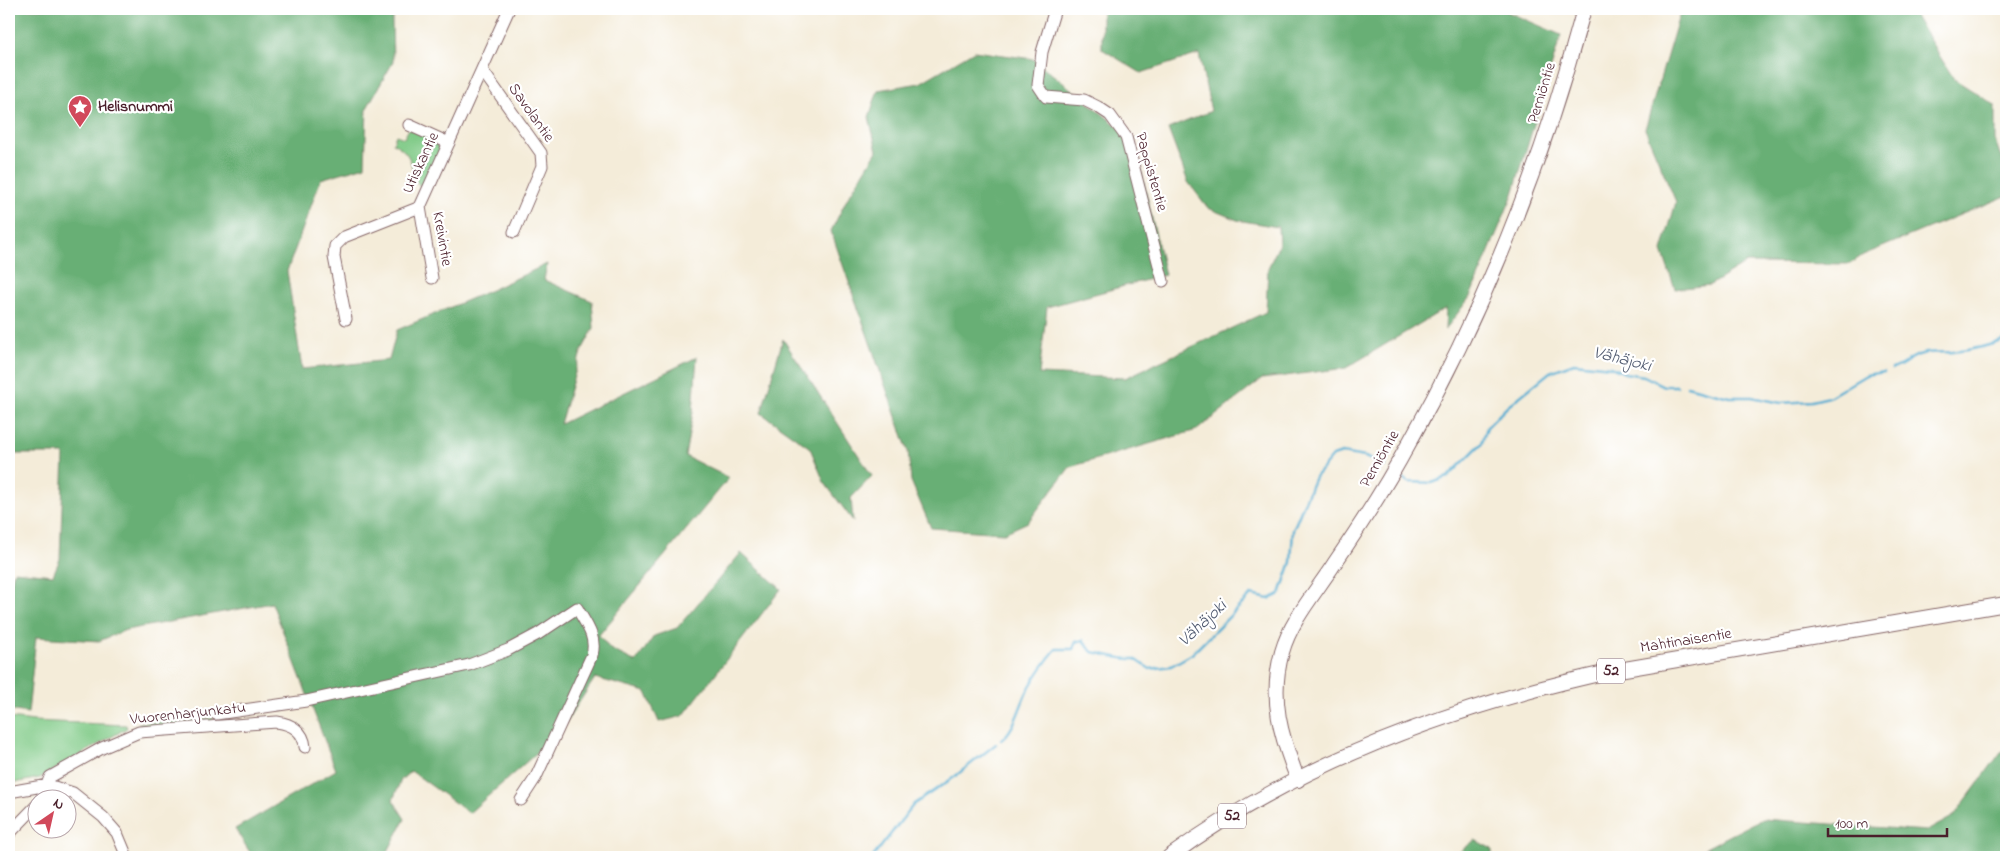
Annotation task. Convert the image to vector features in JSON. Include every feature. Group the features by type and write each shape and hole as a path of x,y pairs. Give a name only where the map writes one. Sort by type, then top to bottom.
{"main road":[{"name":"Perniöntie","path":"1298,780 1282,739 1276,705 1276,676 1283,650 1304,610 1401,459 1441,388 1521,207 1552,122 1584,9"},
{"name":"Mahtinaisentie","path":"1298,780 1404,731 1480,704 1550,684 1612,671 2006,604"},
{"name":"52","path":"1169,857 1201,834 1298,780"}],"street":[{"name":"Utiskantie","path":"346,319 334,257 335,246 344,237 420,207 509,9"},
{"name":"Pappistentie","path":"1055,9 1042,52 1038,85 1046,97 1084,100 1098,107 1110,116 1123,132 1130,148 1163,281"},
{"name":"Savolantie","path":"482,70 541,153 542,166 514,232"},
{"path":"409,125 449,143"},
{"name":"Kreivintie","path":"420,207 432,278"},
{"path":"216,714 325,697 470,665 508,650 538,634 577,608 593,635 595,646 536,777 521,800"},
{"name":"Vuorenharjunkatu","path":"48,785 50,777 102,748 139,732 277,722 288,724 299,732 304,740 305,747"},
{"path":"9,792 48,785 73,793 103,817 117,833 127,857"},
{"path":"9,834 28,814"}],"green space":[{"path":"9,9 398,9 392,21 393,62 367,108 365,166 321,179 287,271 302,369 389,360 397,330 547,264 544,280 592,301 594,328 581,352 560,424 697,357 693,412 685,456 729,478 599,635 610,649 636,662 654,636 677,628 741,553 781,589 683,716 659,722 646,692 595,678 559,733 469,813 411,771 401,780 393,800 405,819 385,857 253,857 235,829 336,770 272,603 126,630 99,641 36,637 28,713 9,710 9,595 14,571 53,575 60,559 64,454 9,454"},
{"path":"1102,9 1501,9 1561,35 1513,194 1470,297 1445,330 1446,308 1346,368 1262,379 1197,430 1070,467 1028,522 1004,533 931,528 911,481 908,451 831,231 847,199 877,151 869,117 878,90 920,83 974,51 1033,59 1134,139 1165,275 1047,307 1039,374 1125,378 1266,312 1268,268 1279,245 1278,227 1237,220 1208,208 1188,182 1168,129 1211,111 1199,54 1141,73 1102,49"},
{"path":"1681,9 1913,9 1916,18 1954,79 1995,105 1995,140 2003,163 2006,164 2006,196 1863,255 1850,264 1746,263 1710,285 1675,289 1662,251 1676,202 1645,129"},
{"path":"409,129 429,137 428,140 439,147 433,142 435,140 445,146 424,189 415,178 407,155 393,143 396,135 404,138"},
{"path":"783,339 872,476 851,498 853,521 824,482 810,448 761,413"},
{"path":"9,718 34,721 126,725 127,728 40,778 9,784"},
{"path":"215,718 210,723 140,728 139,723"},
{"path":"2006,750 2006,857 1688,857 1762,819 1927,831 1954,816 2001,752"},
{"path":"1475,840 1492,849 1492,857 1453,857"}],"waterway":[{"name":"Vähäjoki","path":"1892,369 1922,354 1967,350 1987,346 2006,339"},
{"name":"Vähäjoki","path":"1401,477 1408,482 1432,483 1448,477 1482,443 1487,427 1507,407 1550,372 1574,363 1611,367 1625,373 1644,376 1664,386 1677,386"},
{"name":"Vähäjoki","path":"1687,386 1729,397 1752,397 1781,403 1812,401 1829,397 1866,375 1884,372"},
{"name":"Vähäjoki","path":"1001,740 1014,723 1035,677 1056,649 1073,649 1076,642 1083,640 1092,652 1119,658 1135,659 1150,669 1171,666 1192,654 1251,595 1269,599 1280,594 1291,562 1293,530 1315,477 1333,456 1342,453 1365,457 1385,466"},
{"name":"Vähäjoki","path":"873,857 914,804 953,778 996,744"}],"place":[{"name":"Helisnummi","path":"80,128"}]}
